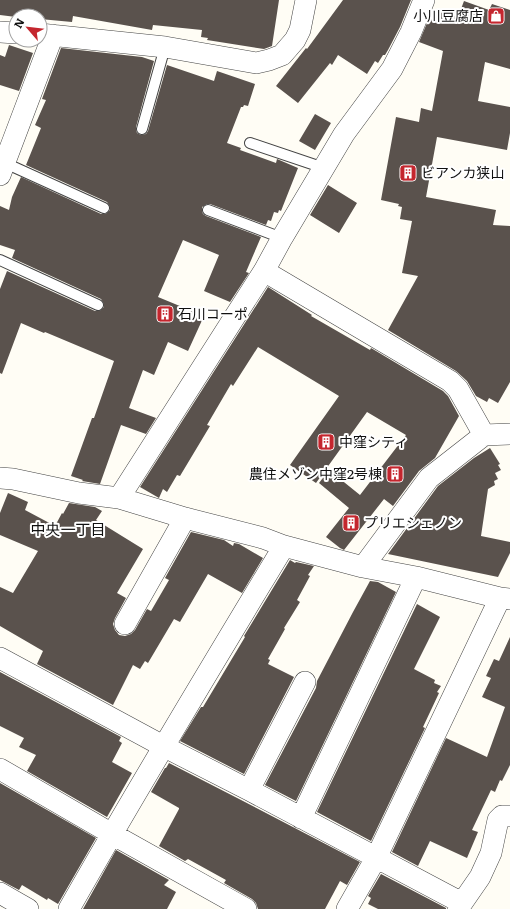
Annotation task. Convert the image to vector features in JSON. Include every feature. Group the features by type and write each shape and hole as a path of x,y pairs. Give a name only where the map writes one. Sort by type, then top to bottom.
{"street":[{"path":"48,34 165,48 256,63 282,55 295,40 300,30 306,0"},
{"path":"119,498 264,272 282,238 344,134 392,69 411,32 424,0"},
{"path":"2,169 41,48"},
{"path":"264,272 450,381 458,389 484,435"},
{"path":"363,567 429,478 484,435 510,434"},
{"path":"0,478 13,479 79,493 119,498 185,518 262,538 284,546 363,567 416,577 505,599 376,858 347,909"},
{"path":"125,624 185,518"},
{"path":"69,909 163,746 284,546"},
{"path":"300,818 416,577"},
{"path":"0,658 376,858 460,906 480,877 491,853 498,820 502,816 510,816"},
{"path":"249,790 305,682"},
{"path":"0,769 246,909"},
{"path":"0,893 28,909"}],"lane":[{"path":"142,129 165,48"},
{"path":"250,143 324,168"},
{"path":"2,169 104,208"},
{"path":"208,210 282,238"},
{"path":"0,260 98,305"}],"building":[{"path":"0,0 279,0 272,46 264,49 207,40 208,38 201,37 202,30 153,25 152,30 73,16 72,22 48,20 48,8 8,8 8,16 0,15"},
{"path":"343,0 411,0 400,27 388,50 378,63 375,61 367,74 338,55 332,65 330,63 298,103 276,86 306,48 307,49"},
{"path":"464,1 489,10 492,4 510,10 510,69 485,62 478,101 510,107 510,133 507,150 437,137 426,197 496,210 493,225 510,226 510,382 498,403 489,398 487,402 476,396 467,381 456,371 388,330 418,276 402,273 412,221 400,219 402,207 398,206 399,204 381,200 396,117 419,122 421,108 432,111 443,51 419,42 433,9 458,17"},
{"path":"8,48 18,48 33,53 19,91 0,85 0,55 5,57"},
{"path":"61,48 142,57 154,61 136,127 137,133 141,135 146,134 148,131 167,65 214,81 217,71 255,84 248,106 244,105 241,107 227,143 241,148 240,150 276,163 277,159 298,168 281,211 279,210 278,213 274,212 271,221 268,220 266,225 210,204 202,207 203,214 206,216 261,237 246,272 249,273 230,302 204,291 219,255 183,240 158,297 204,316 188,351 168,342 154,375 143,370 129,408 156,418 146,434 121,425 100,484 82,481 83,480 71,476 92,418 94,418 114,361 21,323 2,374 0,373 0,289 7,271 95,311 101,310 104,307 101,299 12,258 15,250 0,245 0,206 9,210 12,197 21,177 101,214 107,213 110,210 107,202 26,165 41,128 35,125 46,100 42,99"},
{"path":"315,114 331,123 315,150 299,141"},
{"path":"328,185 357,203 339,233 310,215"},
{"path":"268,287 312,315 311,316 370,350 371,348 443,391 448,396 459,416 435,458 419,471 393,506 384,499 344,550 326,537 349,508 319,483 329,470 360,495 406,435 367,412 316,483 290,465 339,396 258,347 233,386 231,384 207,425 210,426 180,476 177,475 167,492 163,489 159,498 140,487"},
{"path":"490,448 500,464 498,465 501,470 495,473 498,479 494,481 495,485 488,489 481,536 510,542 510,553 498,577 388,554 438,486 474,458"},
{"path":"8,493 28,502 25,510 55,526 69,503 95,507 102,511 96,520 143,549 117,593 126,598 113,624 119,635 125,636 131,634 135,630 147,609 151,611 169,580 165,578 191,532 224,540 233,546 234,543 239,544 263,558 242,593 208,574 180,622 174,619 148,663 145,661 140,669 133,665 113,705 37,664 43,651 0,626 0,587 13,593 38,551 0,535 0,513"},
{"path":"290,560 295,563 314,566 308,575 310,576 297,600 300,602 284,628 285,629 268,659 270,660 268,664 294,677 244,774 180,741 201,707 203,707"},
{"path":"370,581 378,582 396,592 296,801 265,785 316,688 317,681"},
{"path":"417,604 440,617 414,669 435,680 434,683 441,686 437,692 439,693 423,727 425,728 371,841 317,812"},
{"path":"510,637 510,765 502,781 500,780 495,792 491,790 472,830 478,832 467,858 430,841 418,866 392,852 446,738 487,757 505,707 482,697 491,678 486,676 494,659 499,661"},
{"path":"0,672 121,737 119,741 122,743 112,762 132,773 107,817 27,771 36,755 19,747 24,738 0,726"},
{"path":"169,763 360,862 347,885 340,881 325,909 258,909 256,903 252,899 224,883 226,880 188,859 185,861 159,846 179,809 151,792"},
{"path":"0,783 96,838 58,904 48,898 47,900 22,885 19,890 0,880"},
{"path":"116,850 169,880 164,885 176,892 167,909 83,909"},
{"path":"381,874 446,909 378,909 368,904 371,898 368,896"}],"place":[{"name":"小川豆腐店","path":"496,16"},
{"name":"ビアンカ狭山","path":"408,173"},
{"name":"石川コーポ","path":"165,314"},
{"name":"中窪シティ","path":"326,442"},
{"name":"農住メゾン中窪2号棟","path":"395,474"},
{"name":"プリエシェノン","path":"351,523"}],"district":[{"name":"中央一丁目","path":"68,530"}]}
